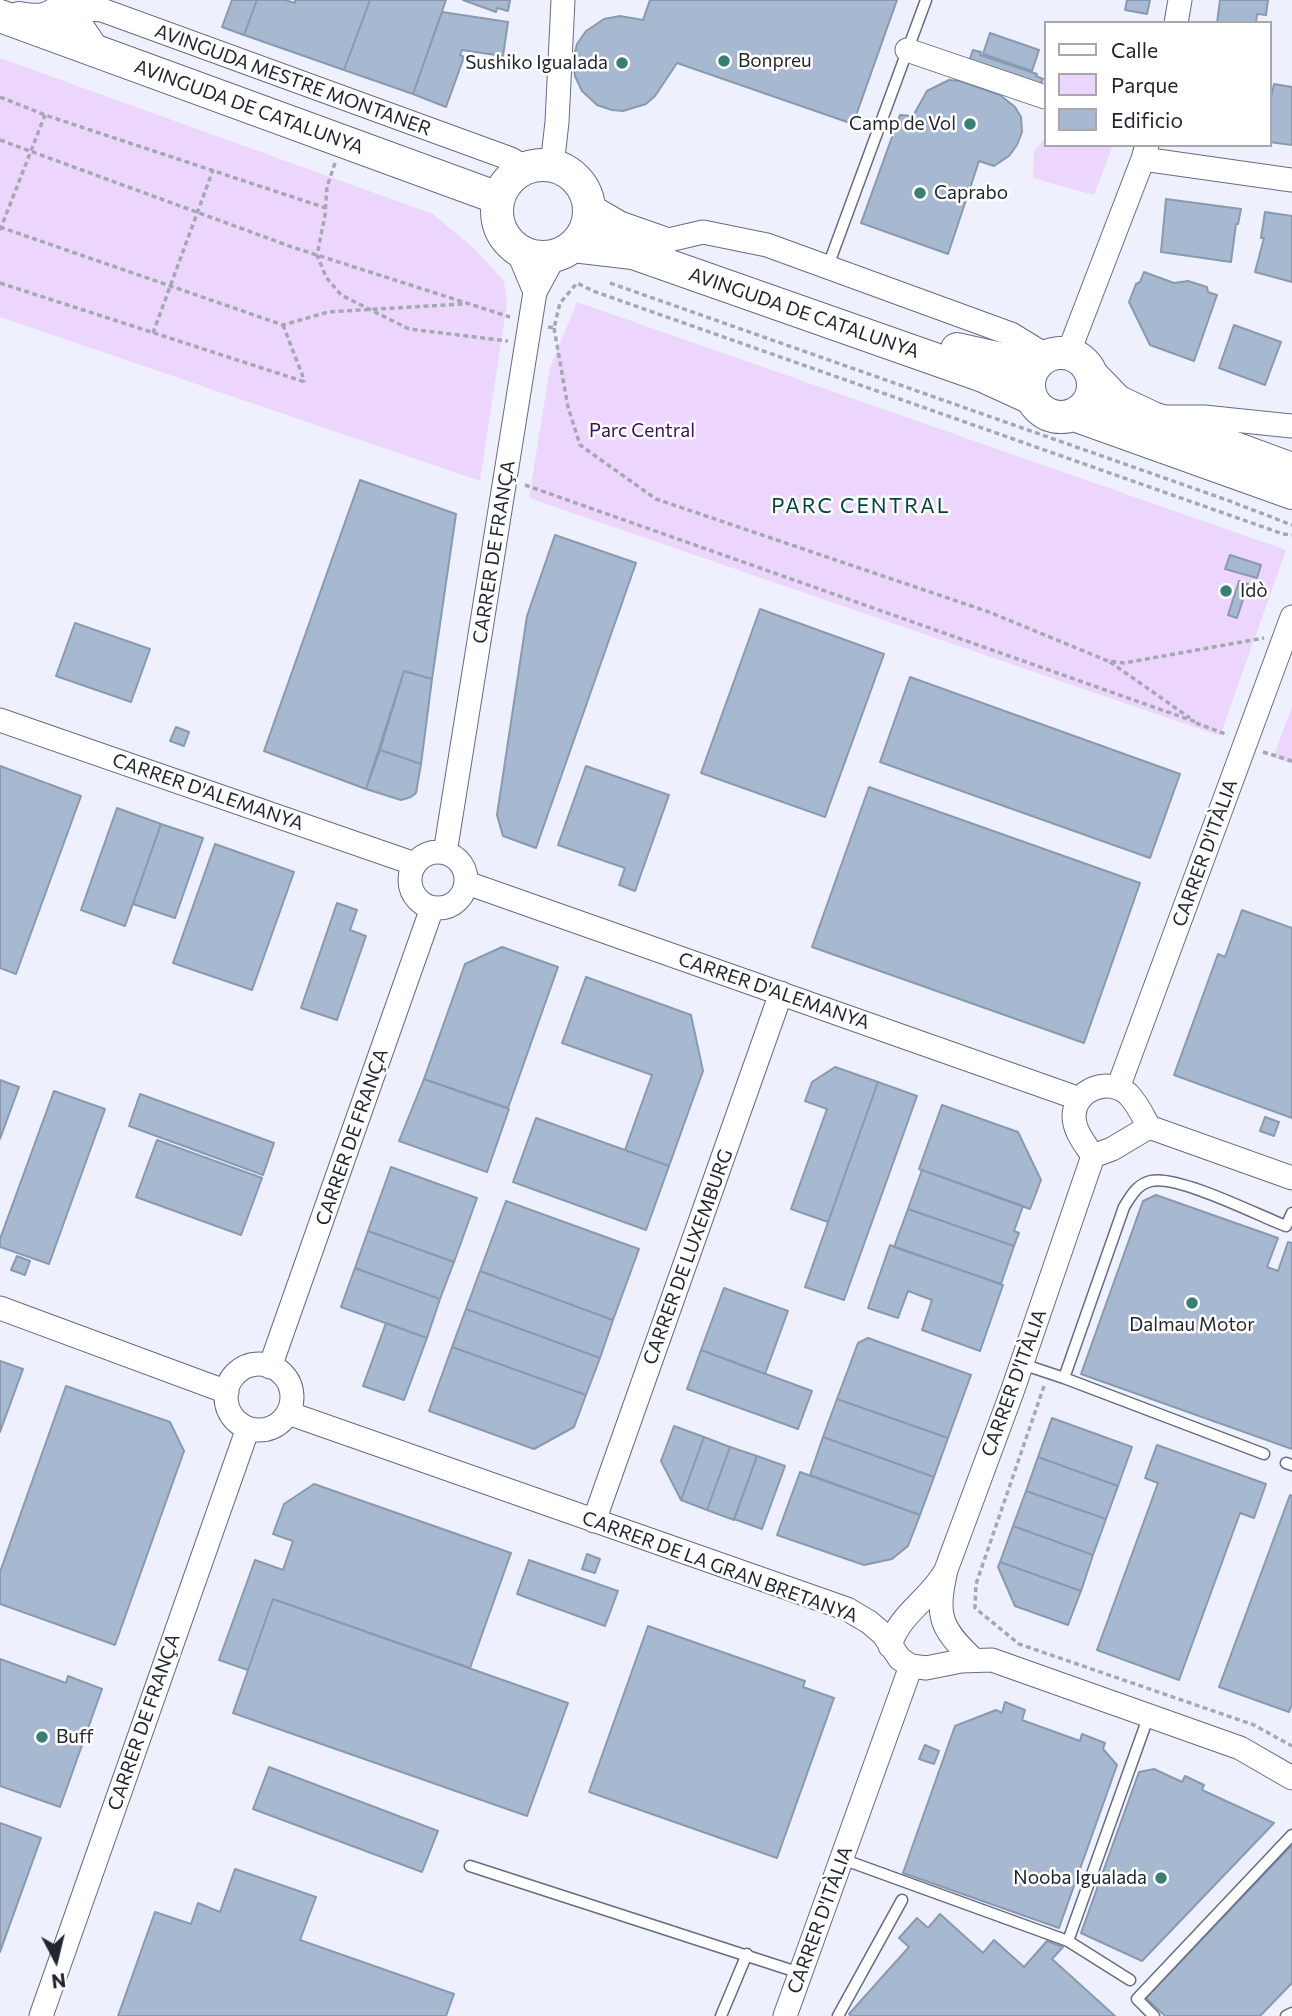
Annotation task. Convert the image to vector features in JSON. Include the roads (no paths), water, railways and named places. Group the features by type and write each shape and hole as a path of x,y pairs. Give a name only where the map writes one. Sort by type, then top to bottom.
{"street":[{"path":"539,167 557,122 563,0"},
{"path":"1176,21 1180,0"},
{"path":"0,16 42,21 55,16 62,4 92,49"},
{"name":"AVINGUDA MESTRE MONTANER","path":"62,4 102,10 539,167"},
{"name":"AVINGUDA DE CATALUNYA","path":"0,16 498,198"},
{"path":"907,50 1044,97"},
{"path":"1092,375 1092,394 1082,410 1074,415 1049,415 1042,412 1031,398 1029,379 1051,357 1145,152 1292,180"},
{"path":"517,249 538,257 564,251 585,229 589,210 584,190 578,181 562,169 539,167 512,177 498,198 496,207 503,235 517,249 535,292"},
{"name":"AVINGUDA DE CATALUNYA","path":"589,210 618,227 968,354 1002,359 1051,357"},
{"path":"660,242 703,232 767,244 1011,334 1051,357 1087,366 1117,401 1153,418 1292,469"},
{"name":"AVINGUDA DE CATALUNYA","path":"564,251 633,253 983,376 1031,398"},
{"name":"CARRER DE FRANÇA","path":"445,853 535,292 564,251"},
{"path":"1074,415 1292,493"},
{"path":"1153,418 1204,418 1292,426"},
{"name":"CARRER D'ITÀLIA","path":"1118,1088 1253,746 1289,626"},
{"name":"CARRER D'ALEMANYA","path":"0,720 415,864"},
{"path":"431,853 445,853 462,864 467,883 463,894 455,903 444,908 432,908 422,904 412,890 411,874 415,864 431,853"},
{"name":"CARRER D'ALEMANYA","path":"467,883 1080,1099"},
{"name":"CARRER DE FRANÇA","path":"270,1367 432,908"},
{"name":"CARRER DE LUXEMBURG","path":"594,1521 781,993"},
{"path":"1149,1127 1129,1140 1093,1156 1075,1127 1076,1108 1080,1099 1097,1087 1118,1088 1132,1099 1149,1127 1292,1178"},
{"name":"CARRER D'ITÀLIA","path":"973,1660 955,1642 943,1623 940,1595 946,1570 1022,1364 1093,1156"},
{"path":"0,1308 227,1392"},
{"path":"257,1364 270,1367 282,1374 290,1386 292,1400 288,1413 270,1428 248,1428 236,1421 231,1414 226,1401 227,1392 234,1376 244,1368 257,1364"},
{"name":"CARRER DE LA GRAN BRETANYA","path":"288,1413 847,1609 883,1634 900,1659 911,1667"},
{"name":"CARRER DE FRANÇA","path":"41,2016 248,1428"},
{"name":"CARRER D'ITÀLIA","path":"890,1646 894,1632 936,1586 946,1570"},
{"path":"911,1667 926,1668 973,1660 992,1660 1240,1748 1292,1778"},
{"name":"CARRER D'ITÀLIA","path":"790,2011 800,1973 911,1667"}],"lane":[{"path":"828,266 926,0"},
{"path":"1064,1378 1124,1207 1136,1189 1151,1181 1178,1183 1286,1226 1292,1213"},
{"path":"1022,1364 1264,1454"},
{"path":"1068,1941 1149,1715"},
{"path":"1154,2016 1137,1999 1292,1835"},
{"path":"842,1859 1068,1941 1130,1980"},
{"path":"470,1866 800,1973"},
{"path":"838,2016 902,1900"},
{"path":"721,2016 747,1954"},
{"path":"1286,2016 1292,2013"}],"place":[{"name":"Bonpreu","path":"724,61"},
{"name":"Sushiko Igualada","path":"622,63"},
{"name":"Camp de Vol","path":"970,124"},
{"name":"Caprabo","path":"920,193"},
{"name":"Idò","path":"1226,591"},
{"name":"Dalmau Motor","path":"1192,1303"},
{"name":"Buff","path":"42,1737"},
{"name":"Nooba Igualada","path":"1161,1878"}],"district":[{"name":"PARC CENTRAL","path":"861,506"}],"park label":[{"name":"Parc Central","path":"642,431"}]}
